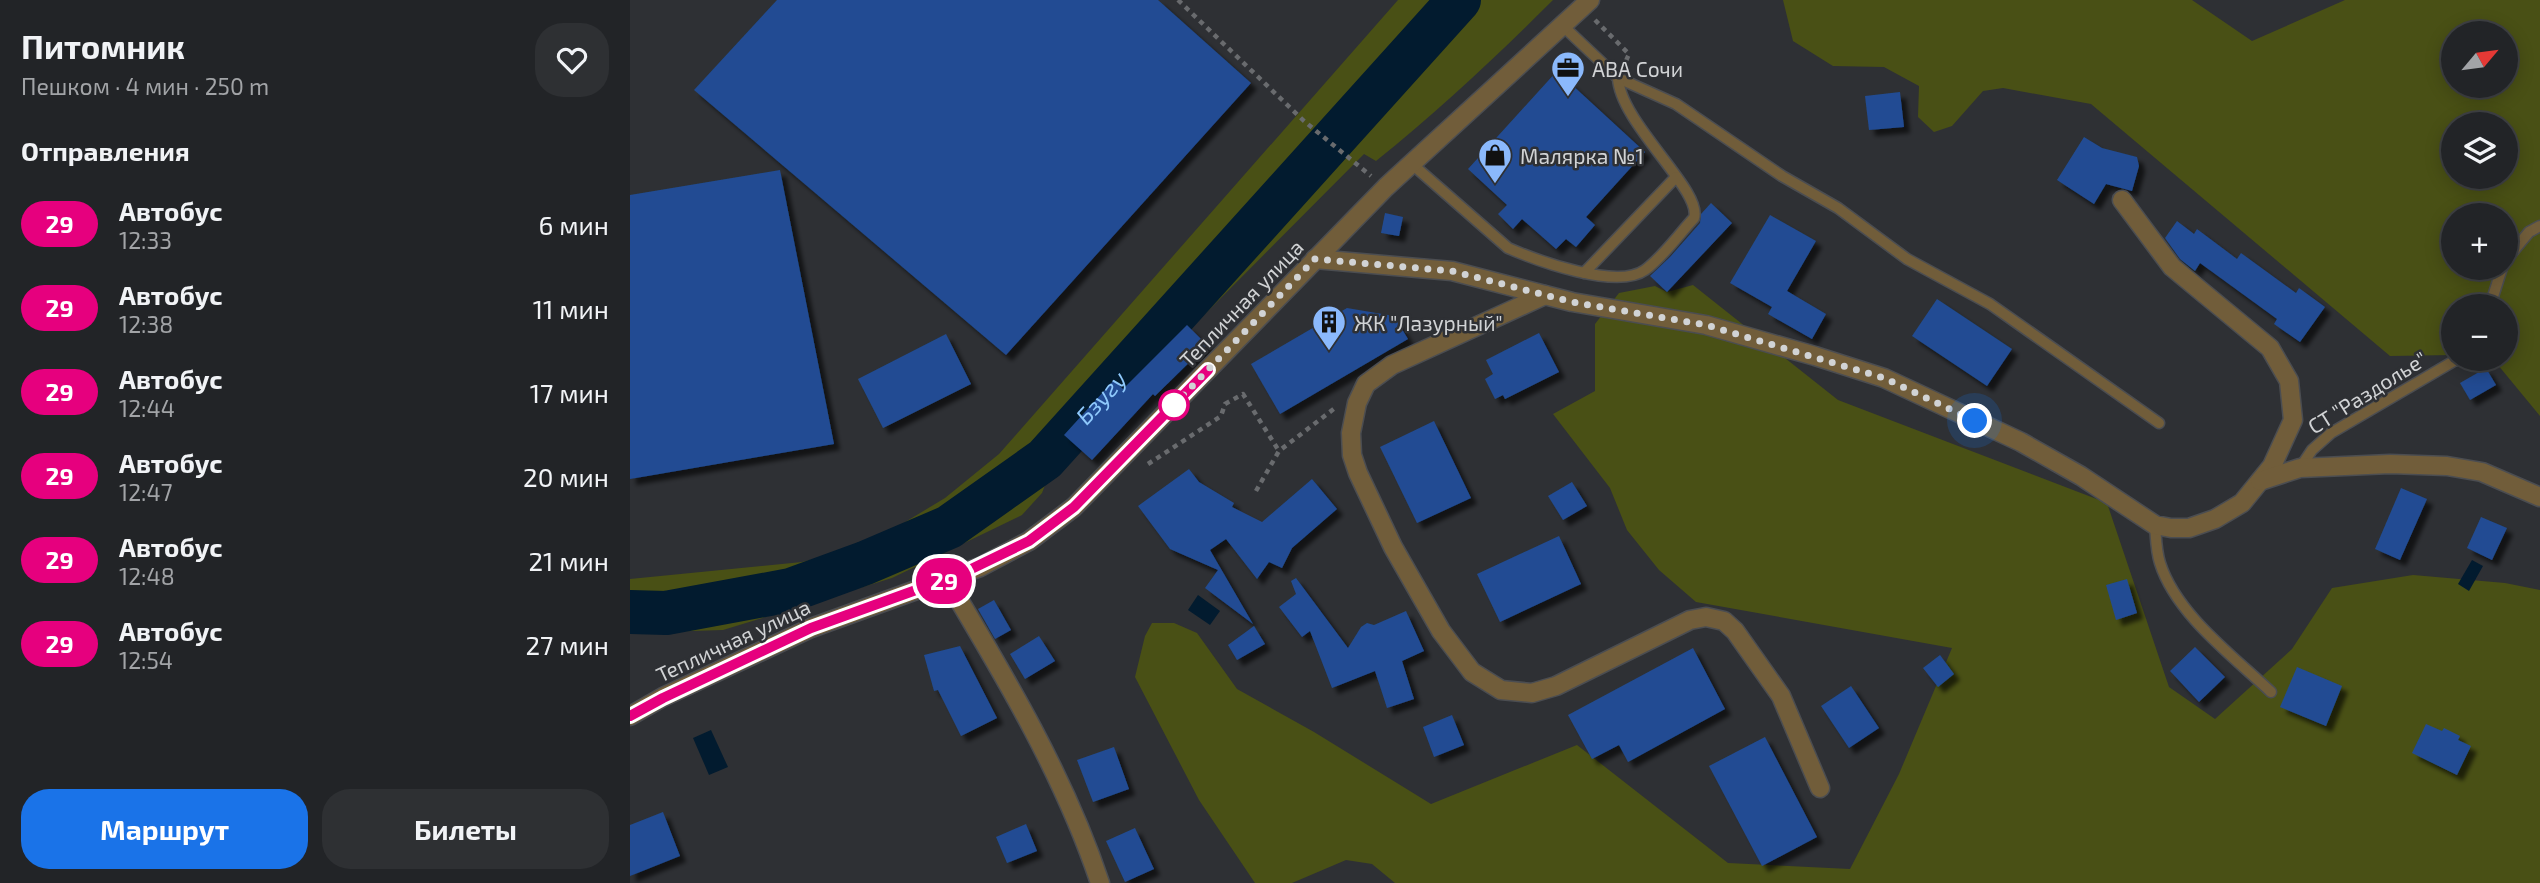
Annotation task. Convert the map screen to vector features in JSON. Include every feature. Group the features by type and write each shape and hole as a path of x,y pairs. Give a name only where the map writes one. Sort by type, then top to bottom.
{"street":[{"name":"Тепличная улица","path":"630,716 811,628 980,567 1029,541 1074,507 1386,187 1590,0"},
{"path":"1315,259 1452,271 1545,295 1706,325 1884,378 2021,442 2081,476 2155,525 2189,528 2215,519 2242,503 2272,466 2293,420 2289,381 2270,348 2172,267 2122,200"},
{"path":"1545,295 1392,365 1366,384 1357,403 1352,433 1352,455 1393,547 1434,619 1472,672 1501,690 1532,693 1556,686 1690,620 1706,617 1724,621 1735,631 1781,696 1820,788"},
{"path":"2260,481 2300,468 2390,464 2447,466 2482,472 2540,497"},
{"path":"947,580 1025,711 1085,839 1100,883"}],"lane":[{"path":"1563,26 1618,78 1676,104 1783,176 1838,208 1907,260 1990,304 2159,423"},
{"path":"1412,164 1508,248 1584,273 1626,277 1647,269 1694,218 1696,212 1690,194 1627,112 1618,90 1618,78"},
{"path":"1584,273 1676,177"},
{"path":"2518,245 2529,232 2540,226"},
{"name":"СТ \"Раздолье\"","path":"2300,468 2312,450 2331,433 2441,369"},
{"path":"2155,525 2160,562 2178,599 2192,617 2271,692"}],"path":[{"path":"1178,0 1304,121 1386,187"},
{"path":"1594,19 1629,54 1618,78"},
{"path":"1256,491 1279,451 1366,384"},
{"path":"1146,465 1221,416 1226,404 1243,394 1279,451"}],"green space":[{"path":"1398,0 1553,0 1467,83 1376,161 1364,154 1201,318 1125,368 1056,456 1042,493 1022,515 892,578 723,630 630,633 630,579 802,562 867,545 945,498 999,454"},
{"path":"1783,0 2192,0 2252,41 2345,0 2540,0 2540,416 2503,371 2518,371 2518,294 2441,294 2441,355 2390,356 2091,104 2003,88 1983,91 1952,126 1934,132 1918,117 1919,86 1884,67 1833,66 1793,41"},
{"path":"1693,285 1838,400 2107,503 2169,687 2215,719 2292,649 2332,588 2413,575 2505,583 2540,590 2540,883 1395,883 1372,864 1346,860 1292,883 1255,883 1199,800 1135,677 1145,636 1152,623 1174,623 1197,633 1237,689 1314,732 1431,804 1577,745 1728,863 1850,869 1899,774 1952,648 1696,602 1659,570 1627,530 1610,488 1553,414 1595,391 1595,324 1619,293 1655,286 1667,292"}],"water":[{"path":"2472,560 2483,566 2469,591 2458,584"},
{"path":"1198,595 1220,611 1210,625 1188,610"},
{"path":"711,730 728,767 709,775 693,738"}],"building":[{"path":"777,0 1158,0 1251,83 1006,355 694,90"},
{"path":"1557,71 1645,152 1586,217 1595,225 1576,247 1566,239 1556,249 1522,219 1513,229 1498,214 1507,205 1468,169"},
{"path":"1900,92 1904,127 1869,130 1865,96"},
{"path":"2084,137 2102,148 2137,157 2139,166 2132,191 2106,184 2094,204 2057,180"},
{"path":"780,170 834,444 630,479 630,195"},
{"path":"1711,203 1732,223 1667,292 1650,276 1700,223 1701,214"},
{"path":"1385,213 1403,217 1399,236 1381,233"},
{"path":"1770,215 1816,241 1787,291 1826,314 1812,339 1768,314 1772,307 1730,283"},
{"path":"2177,221 2194,234 2197,229 2237,259 2241,253 2296,293 2299,288 2325,307 2300,342 2274,324 2277,319 2200,263 2195,271 2180,259 2165,238"},
{"path":"1937,299 2012,349 1987,386 1912,336"},
{"name":"ЖК \"Лазурный\"","path":"1347,308 1394,316 1408,339 1280,414 1251,364"},
{"path":"1187,325 1207,345 1155,396 1153,394 1092,460 1064,435 1114,380 1123,389"},
{"path":"1539,333 1559,372 1505,399 1503,395 1495,399 1485,379 1493,374 1486,360"},
{"path":"946,334 971,384 883,428 858,379"},
{"path":"2481,371 2488,371 2496,385 2470,400 2460,383"},
{"path":"1434,421 1471,498 1417,523 1380,447"},
{"path":"1189,469 1199,482 1234,503 1232,507 1262,522 1312,479 1337,509 1292,548 1282,568 1269,562 1257,579 1226,539 1210,550 1253,624 1205,588 1218,570 1170,549 1138,506"},
{"path":"1572,482 1587,506 1563,520 1548,496"},
{"path":"2401,488 2427,499 2400,560 2375,549"},
{"path":"2481,517 2507,528 2492,560 2467,548"},
{"path":"1559,536 1581,584 1500,622 1477,574"},
{"path":"1296,578 1348,648 1361,627 1367,623 1374,625 1406,611 1424,651 1402,661 1414,699 1387,708 1375,671 1332,688 1310,631 1302,637 1279,607 1296,594 1291,581"},
{"path":"2127,579 2137,613 2116,620 2106,585"},
{"path":"994,600 1011,630 995,639 978,609"},
{"path":"1254,626 1265,644 1237,660 1228,645"},
{"path":"1039,636 1055,661 1025,679 1010,654"},
{"path":"960,646 997,718 961,736 938,690 934,691 924,655"},
{"path":"2195,647 2225,677 2199,702 2170,671"},
{"path":"1693,648 1725,709 1628,762 1619,745 1592,759 1568,715"},
{"path":"1940,655 1954,674 1938,687 1923,668"},
{"path":"2297,667 2342,686 2326,726 2280,707"},
{"path":"1851,686 1879,728 1849,748 1821,706"},
{"path":"1452,715 1464,745 1434,757 1423,727"},
{"path":"2426,724 2442,731 2444,728 2460,736 2458,740 2471,746 2457,775 2412,753"},
{"path":"1765,737 1817,837 1762,866 1709,766"},
{"path":"1114,747 1129,789 1093,802 1077,760"},
{"path":"663,812 680,856 630,876 630,825"},
{"path":"1026,824 1037,851 1007,863 996,837"},
{"path":"1135,828 1154,869 1125,882 1106,841"}],"waterway":[{"name":"Бзугу","path":"630,612 666,613 791,590 865,563 949,527 1045,459 1459,0"}],"bus line":[{"name":"29","path":"630,716 811,628 980,567 1029,541 1074,507 1208,370"}],"place":[{"name":"АВА Сочи","path":"1568,98"},
{"name":"Малярка №1","path":"1495,185"},
{"name":"ЖК \"Лазурный\"","path":"1329,352"}],"route":[{"path":"1174,405 1170,409 1315,259 1452,271 1572,302 1706,325 1884,378 1975,421"}]}
